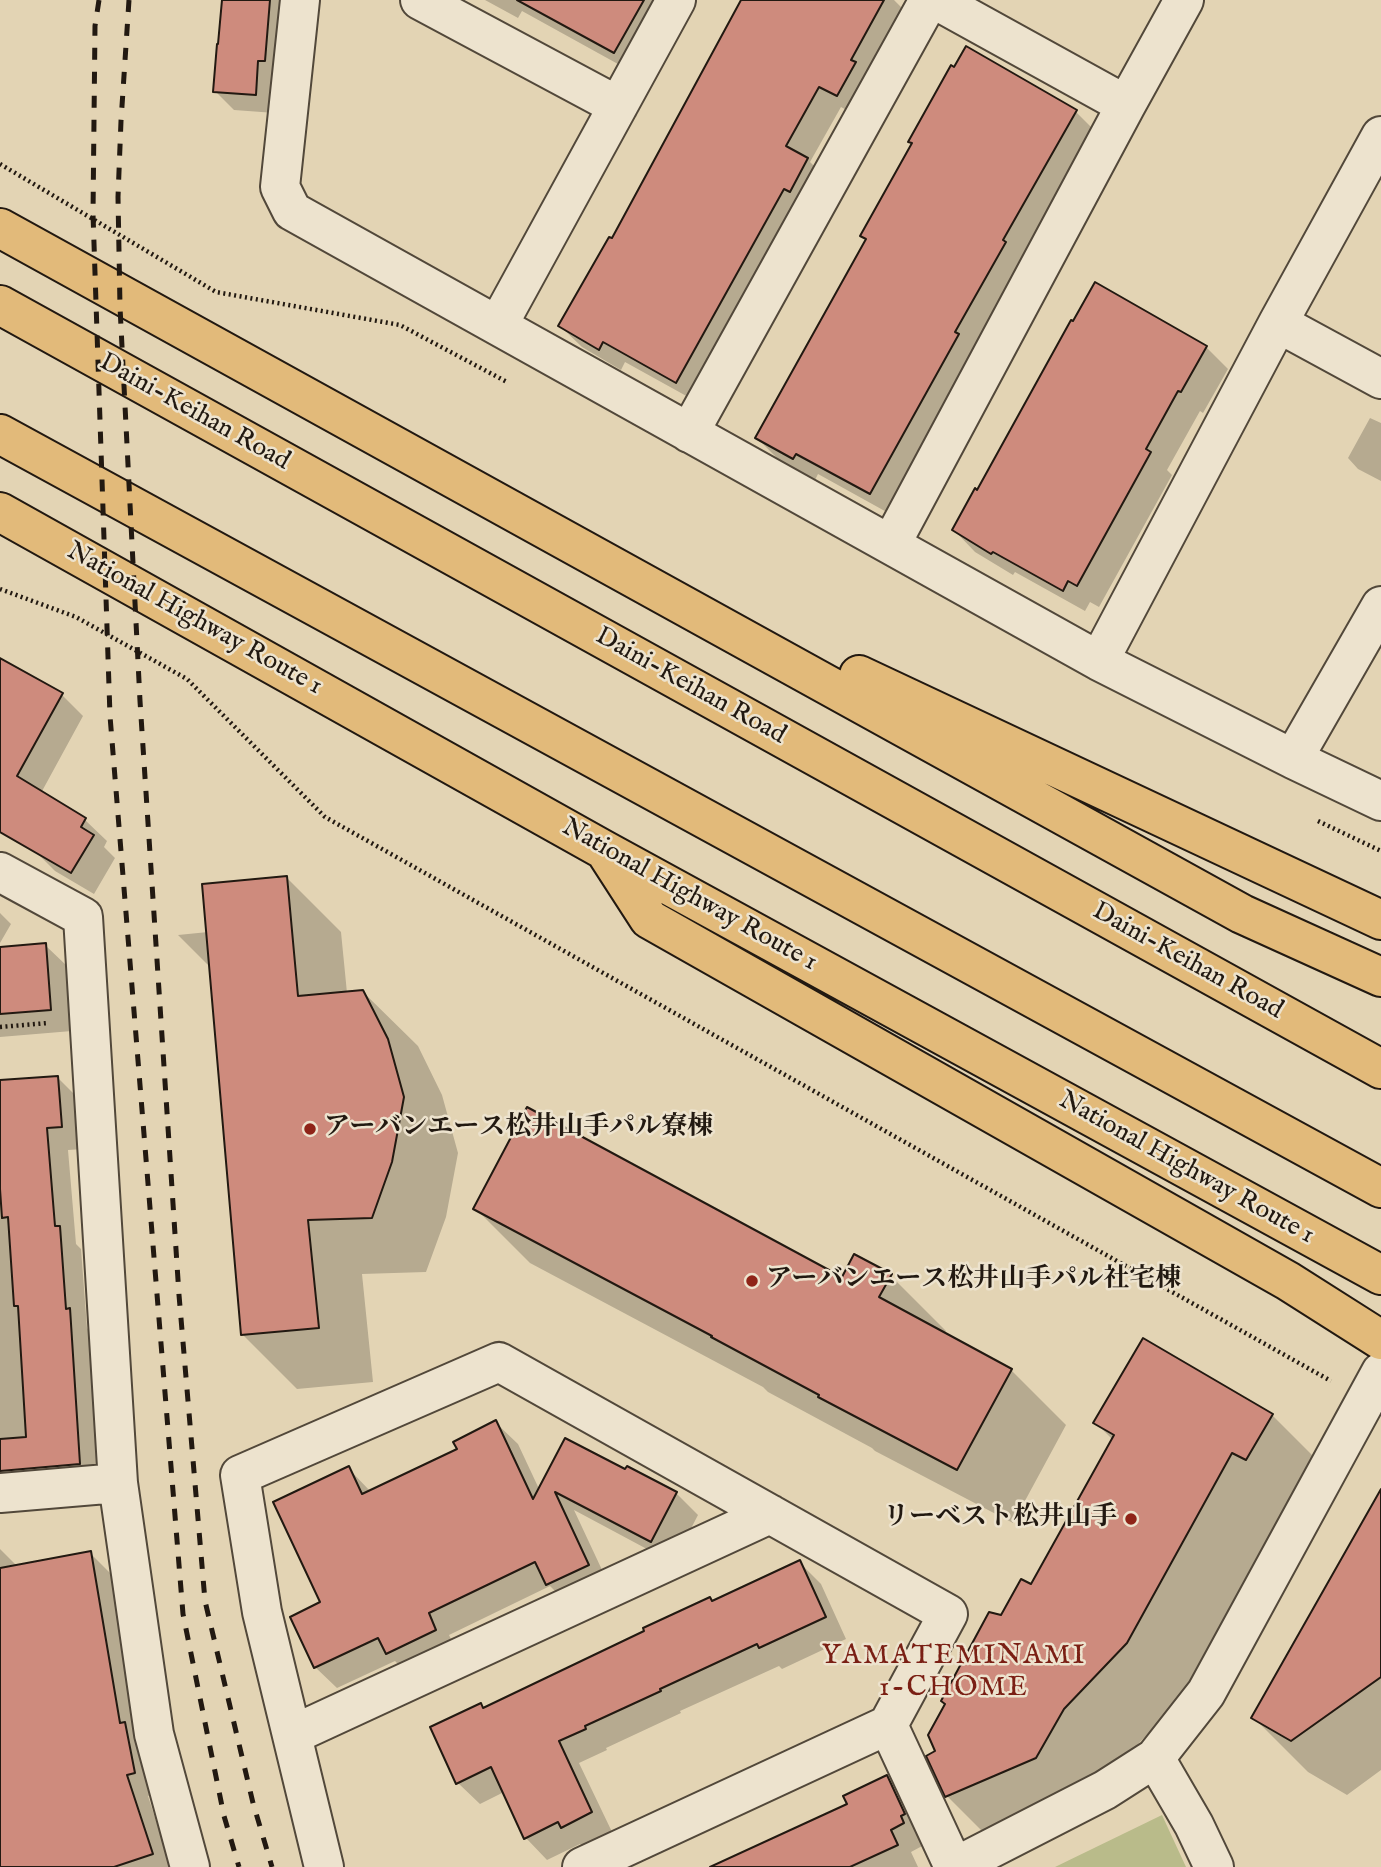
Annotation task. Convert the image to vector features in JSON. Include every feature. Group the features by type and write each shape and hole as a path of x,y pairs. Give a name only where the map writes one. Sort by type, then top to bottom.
{"highway":[{"path":"0,228 1242,914 1381,977"},
{"name":"Daini-Keihan Road","path":"0,305 1343,1049 1381,1067"},
{"path":"0,434 1381,1188"},
{"name":"National Highway Route 1","path":"0,512 604,850 1381,1275"},
{"path":"697,612 847,669 1381,920"},
{"path":"604,850 649,919 1288,1281 1381,1340"}],"street":[{"path":"300,0 280,187 292,211 1100,661 1381,801"},
{"path":"420,0 618,106"},
{"path":"498,325 676,0"},
{"path":"689,433 929,0"},
{"path":"936,0 1126,105"},
{"path":"891,544 1184,0"},
{"path":"1100,661 1278,323 1381,136"},
{"path":"1278,323 1381,379"},
{"path":"1293,759 1381,606"},
{"path":"0,872 83,917 118,1483 153,1734 190,1867"},
{"path":"324,1867 262,1612 240,1475 499,1362 948,1614 888,1724 582,1867"},
{"path":"888,1724 954,1867 1105,1790 1155,1758 1206,1693 1373,1386"},
{"path":"0,1493 118,1483"},
{"path":"292,1735 770,1514"},
{"path":"1155,1758 1194,1825 1213,1867"}],"path":[{"path":"0,164 216,292 400,325 510,384"},
{"path":"0,589 76,617 187,679 324,817 1373,1386"},
{"path":"1313,818 1381,851"}],"green space":[{"path":"1162,1815 1186,1867 1055,1867"}],"building":[{"path":"222,0 270,0 265,61 258,61 256,95 213,92"},
{"path":"517,0 644,0 614,53"},
{"path":"741,0 884,0 851,60 856,62 837,96 819,87 786,146 808,158 790,192 784,189 676,383 603,342 599,350 558,326 609,237 612,238"},
{"path":"966,46 1077,110 1003,240 1006,242 955,332 959,334 870,494 796,454 793,459 755,438 866,239 860,236 912,143 908,142 951,65 954,67"},
{"path":"1095,282 1207,346 1146,449 1151,452 1077,586 1068,581 1063,591 993,552 991,554 952,530"},
{"path":"0,658 63,693 17,776 86,818 81,827 94,835 71,873 0,832"},
{"name":"アーバンエース松井山手パル寮棟","path":"287,876 298,996 363,990 388,1039 404,1097 392,1162 372,1218 308,1220 319,1328 241,1335 202,884"},
{"path":"46,943 51,1010 0,1014 0,947"},
{"path":"58,1076 62,1127 47,1128 55,1226 60,1226 66,1309 70,1308 80,1464 0,1471 0,1439 26,1437 18,1306 14,1306 8,1217 2,1218 0,1080"},
{"name":"アーバンエース松井山手パル社宅棟","path":"527,1107 842,1277 854,1254 892,1274 879,1297 1012,1369 957,1470 473,1209"},
{"name":"リーベスト松井山手","path":"1143,1338 1273,1414 1246,1460 1232,1453 1127,1643 1064,1709 1036,1758 945,1797 926,1756 935,1751 928,1735 945,1704 941,1701 989,1612 1001,1615 1021,1579 1031,1584 1114,1435 1093,1423"},
{"path":"496,1420 533,1499 565,1438 677,1492 651,1542 555,1492 589,1565 546,1585 535,1562 429,1613 436,1630 386,1654 378,1638 314,1668 290,1617 320,1602 273,1502 349,1466 362,1494 457,1449 453,1442"},
{"path":"1381,1489 1381,1677 1291,1741 1251,1718"},
{"path":"91,1551 120,1723 125,1722 135,1773 127,1775 153,1854 114,1867 0,1867 0,1568"},
{"path":"800,1560 826,1617 759,1648 757,1644 660,1689 661,1691 559,1741 592,1812 561,1828 558,1822 524,1839 491,1767 456,1784 430,1727 481,1703 483,1708 644,1631 643,1628 710,1597 712,1601"},
{"path":"887,1775 905,1814 901,1816 904,1823 891,1830 898,1845 850,1867 710,1867 847,1804 843,1796"}],"railway":[{"path":"99,0 95,26 93,214 110,716 183,1614 224,1816 239,1867"},
{"path":"129,0 118,197 120,307 140,701 179,1295 205,1601 253,1803 272,1867"}],"place":[{"name":"アーバンエース松井山手パル寮棟","path":"310,1129"},
{"name":"アーバンエース松井山手パル社宅棟","path":"752,1281"},
{"name":"リーベスト松井山手","path":"1131,1519"}],"district":[{"name":"YAMATEMINAMI 1-CHOME","path":"954,1673"}]}
